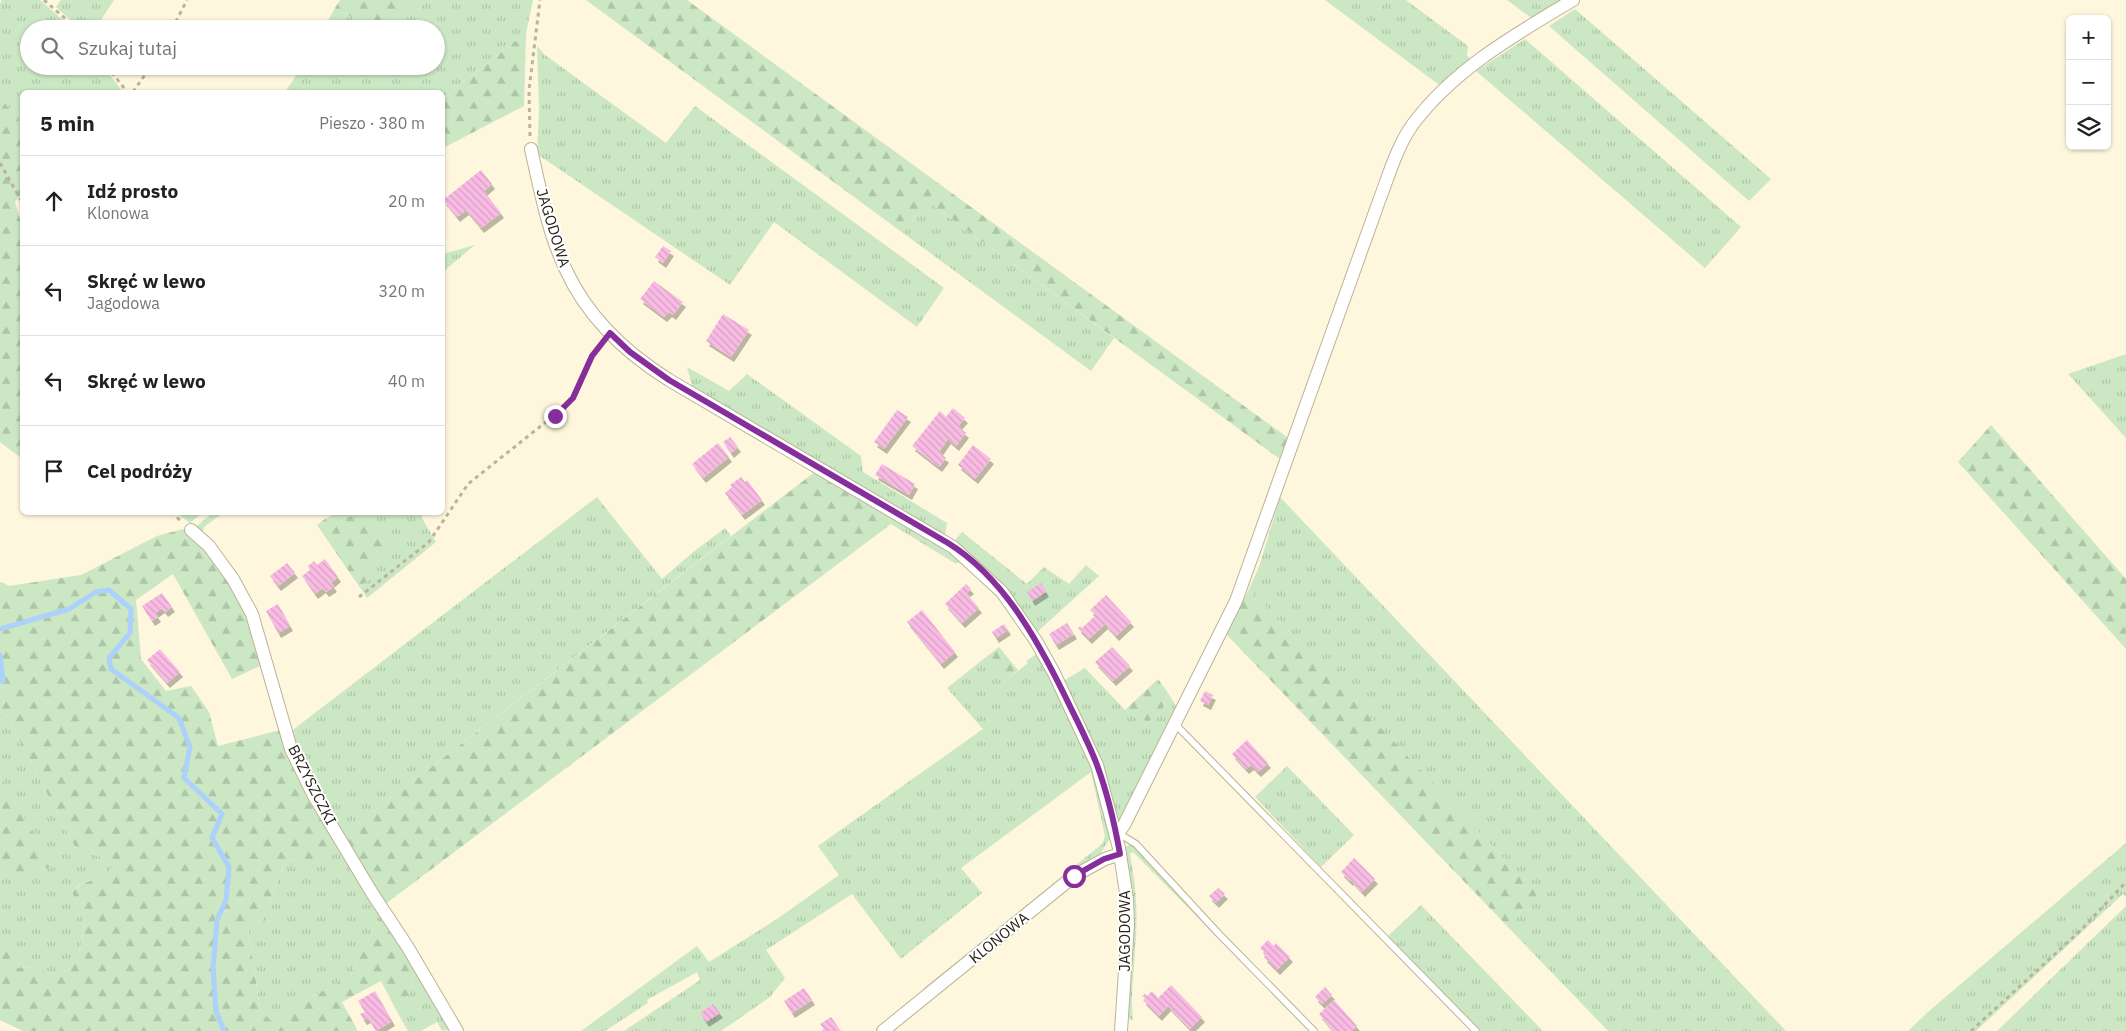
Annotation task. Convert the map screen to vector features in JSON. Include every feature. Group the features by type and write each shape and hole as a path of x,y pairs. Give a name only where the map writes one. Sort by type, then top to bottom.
{"street":[{"path":"1117,835 1236,601 1379,201 1396,156 1412,125 1435,98 1464,72 1510,37 1573,0"},
{"name":"JAGODOWA","path":"531,149 560,258 580,294 610,333 630,352 689,393 953,547 991,580 1012,604 1032,634 1058,682 1097,765 1117,835 1126,892 1128,925 1121,1031"},
{"name":"BRZYSZCZKI","path":"191,530 208,546 233,580 252,614 291,749 314,796 457,1031"},
{"name":"KLONOWA","path":"883,1031 1074,876 1104,859 1120,854"}],"lane":[{"path":"1175,724 1476,1031"},
{"path":"1117,835 1136,844 1218,933 1314,1031"}],"path":[{"path":"44,0 67,20"},
{"path":"177,20 187,0"},
{"path":"531,149 529,106 534,42 540,0"},
{"path":"114,75 125,90"},
{"path":"134,90 145,75"},
{"path":"0,163 20,198"},
{"path":"359,597 429,542 468,484 566,406 573,398 592,356 610,333"},
{"path":"1971,1031 2081,930 2126,882"}],"green space":[{"path":"2,0 40,0 63,20 20,20 20,75 110,75 121,90 20,90 20,123 0,97 0,4"},
{"path":"61,0 114,0 101,20 70,20 56,7"},
{"path":"340,0 409,0 396,20 356,20 335,8"},
{"path":"409,0 533,0 526,33 445,96 445,90 309,90 292,82 296,75 445,75 445,20 396,20"},
{"path":"586,0 687,0 1291,440 1284,462 927,201 903,233"},
{"path":"1325,0 1406,0 1468,46 1467,55 1471,61 1442,87"},
{"path":"1507,0 1566,0 1533,19"},
{"path":"335,8 356,20 328,20"},
{"path":"1575,9 1771,179 1749,201 1549,26"},
{"path":"526,33 524,106 445,147 445,96"},
{"path":"1525,39 1741,227 1705,268 1476,71"},
{"path":"537,46 545,55 666,143 695,106 944,288 917,327 774,222 730,285 537,154 539,111"},
{"path":"292,82 309,90 286,90"},
{"path":"0,97 20,123 20,196 15,202 20,219 20,457 0,442"},
{"path":"927,201 1114,338 1091,371 903,233"},
{"path":"475,245 445,270 445,253"},
{"path":"2126,354 2126,438 2068,374"},
{"path":"687,367 729,391 747,374 861,456 863,472 947,523 945,535 941,536 847,477 692,386"},
{"path":"1991,425 2126,579 2126,649 1958,462"},
{"path":"816,471 899,518 384,905 343,835"},
{"path":"597,497 662,579 725,528 731,536 343,835 305,770 290,732"},
{"path":"1280,497 1786,1031 1608,1031 1506,925 1538,895 1249,589 1259,567"},
{"path":"179,515 200,515 190,523"},
{"path":"210,515 220,515 204,527 202,534 195,528"},
{"path":"333,515 422,515 436,542 367,598 361,589 382,556 349,517 325,519"},
{"path":"349,517 370,523 387,538 382,556 361,589 317,525 325,519"},
{"path":"899,518 952,551 960,561 956,564 891,524"},
{"path":"183,529 211,557 234,590 247,613 262,665 232,679 173,574 136,600 141,659 166,691 191,686 209,712 218,746 280,730 337,841 304,867 295,860 285,861 262,921 248,928 260,1008 270,1020 350,976 381,915 416,968 401,1019 381,981 342,1002 358,1031 23,1031 0,1020 0,937 18,968 33,967 54,974 69,971 81,947 84,923 72,892 81,884 107,875 112,866 104,858 75,847 6,714 0,712 0,582 9,586 81,575 157,536"},
{"path":"962,532 1027,584 1044,567 1069,584 1086,565 1099,576 1036,633 957,545 955,540"},
{"path":"1249,589 1539,895 1506,925 1226,634"},
{"path":"999,647 1018,670 1005,681 986,657"},
{"path":"1038,653 1087,749 1111,837 1100,854 927,992 924,988 1102,844 1105,836 1091,772 961,868 982,893 901,959 852,894 766,950 785,978 770,997 721,1031 624,1031 700,980 697,972 647,1000 648,1003 605,1031 581,1031 697,946 709,962 777,919 839,875 818,846 983,729 947,688 986,657 1005,681 1028,663 1026,661"},
{"path":"1085,668 1125,710 1141,720 1164,705 1168,693 1178,709 1122,821 1116,819 1063,681"},
{"path":"1158,679 1168,693 1161,713 1149,721 1141,720 1125,710"},
{"path":"0,712 6,714 75,847 104,858 112,866 108,874 85,882 72,892 84,922 81,947 69,971 54,974 33,967 18,968 0,937 0,876 51,867 0,776"},
{"path":"1287,766 1354,835 1321,867 1255,797"},
{"path":"0,776 50,863 52,867 0,876"},
{"path":"337,841 381,915 350,976 270,1020 260,1008 248,928 262,921 285,861 295,860"},
{"path":"2126,843 2126,897 2123,894 1976,1031 1908,1031 1928,1012"},
{"path":"1130,845 1136,848 1216,936 1135,854 1132,852 1130,854 1135,884 1137,915 1132,989 1133,1021 1124,1014 1125,847"},
{"path":"1088,874 894,1031 891,1031 1067,888"},
{"path":"1421,905 1543,1031 1481,1031 1388,936"},
{"path":"2126,906 2126,1031 1997,1031"},
{"path":"416,968 452,1029 442,1031 437,1022 421,1031 408,1031 401,1019"}],"building":[{"path":"481,170 492,184 484,191 501,213 481,228 466,210 457,217 445,202 445,198"},
{"path":"663,246 671,251 663,263 655,257"},
{"path":"654,281 683,302 673,315 669,312 664,317 640,299"},
{"path":"723,314 749,330 731,357 706,341"},
{"path":"953,408 965,418 958,426 966,433 956,446 948,439 939,452 946,458 939,467 912,446 940,411 946,417"},
{"path":"897,410 908,417 884,449 874,442"},
{"path":"730,437 738,447 731,453 723,442"},
{"path":"718,443 729,457 703,478 692,464"},
{"path":"973,445 991,459 975,479 958,465"},
{"path":"882,464 915,484 909,495 875,475"},
{"path":"741,477 745,482 747,480 762,500 742,515 725,493 732,487 730,485"},
{"path":"325,559 338,577 331,583 334,587 326,592 323,588 315,594 302,576 310,570 308,566 314,561 317,565"},
{"path":"287,563 295,573 278,586 270,576"},
{"path":"1041,583 1046,592 1032,601 1027,592"},
{"path":"966,584 971,589 966,593 979,608 962,623 945,604"},
{"path":"162,593 172,607 165,612 162,608 155,613 158,617 152,621 142,606"},
{"path":"1106,595 1131,622 1116,636 1105,624 1089,639 1078,628 1080,626 1082,628 1096,615 1090,610"},
{"path":"278,604 290,626 278,633 266,611"},
{"path":"922,610 955,652 941,664 907,622"},
{"path":"1067,623 1074,634 1056,645 1049,634"},
{"path":"1004,624 1008,630 996,638 992,632"},
{"path":"1112,647 1130,666 1113,681 1095,662"},
{"path":"160,649 180,672 167,683 147,660"},
{"path":"1205,691 1213,695 1208,705 1200,701"},
{"path":"1247,740 1268,763 1258,772 1251,765 1246,769 1232,754"},
{"path":"1354,858 1375,879 1362,892 1341,872"},
{"path":"1218,888 1225,894 1216,903 1209,896"},
{"path":"1268,940 1274,946 1276,943 1290,957 1277,970 1264,957 1266,954 1260,948"},
{"path":"1171,985 1202,1017 1190,1029 1168,1006 1159,1016 1143,1000 1145,998 1142,996 1145,994 1147,996 1152,991 1158,998"},
{"path":"1325,987 1332,995 1322,1004 1315,997"},
{"path":"804,988 812,1000 792,1013 784,1001"},
{"path":"375,991 392,1021 376,1031 368,1018 364,1020 360,1014 365,1012 358,1001"},
{"path":"1334,1000 1357,1026 1351,1031 1333,1031 1319,1014"},
{"path":"713,1004 720,1013 706,1022 700,1013"},
{"path":"831,1017 841,1031 821,1031 824,1029 820,1024"}],"waterway":[{"path":"0,629 69,609 96,592 109,590 131,609 130,633 109,658 111,669 179,718 190,747 184,778 222,814 212,838 229,867 226,900 217,920 213,968 216,1011 224,1031"},
{"path":"0,655 3,681 0,681"}],"route":[{"path":"555,416 573,398 592,356 610,333 630,352 689,393 845,482 948,543 968,558 1012,604 1036,641 1054,673 1094,756 1100,773 1120,854 1104,859 1074,876"}]}
